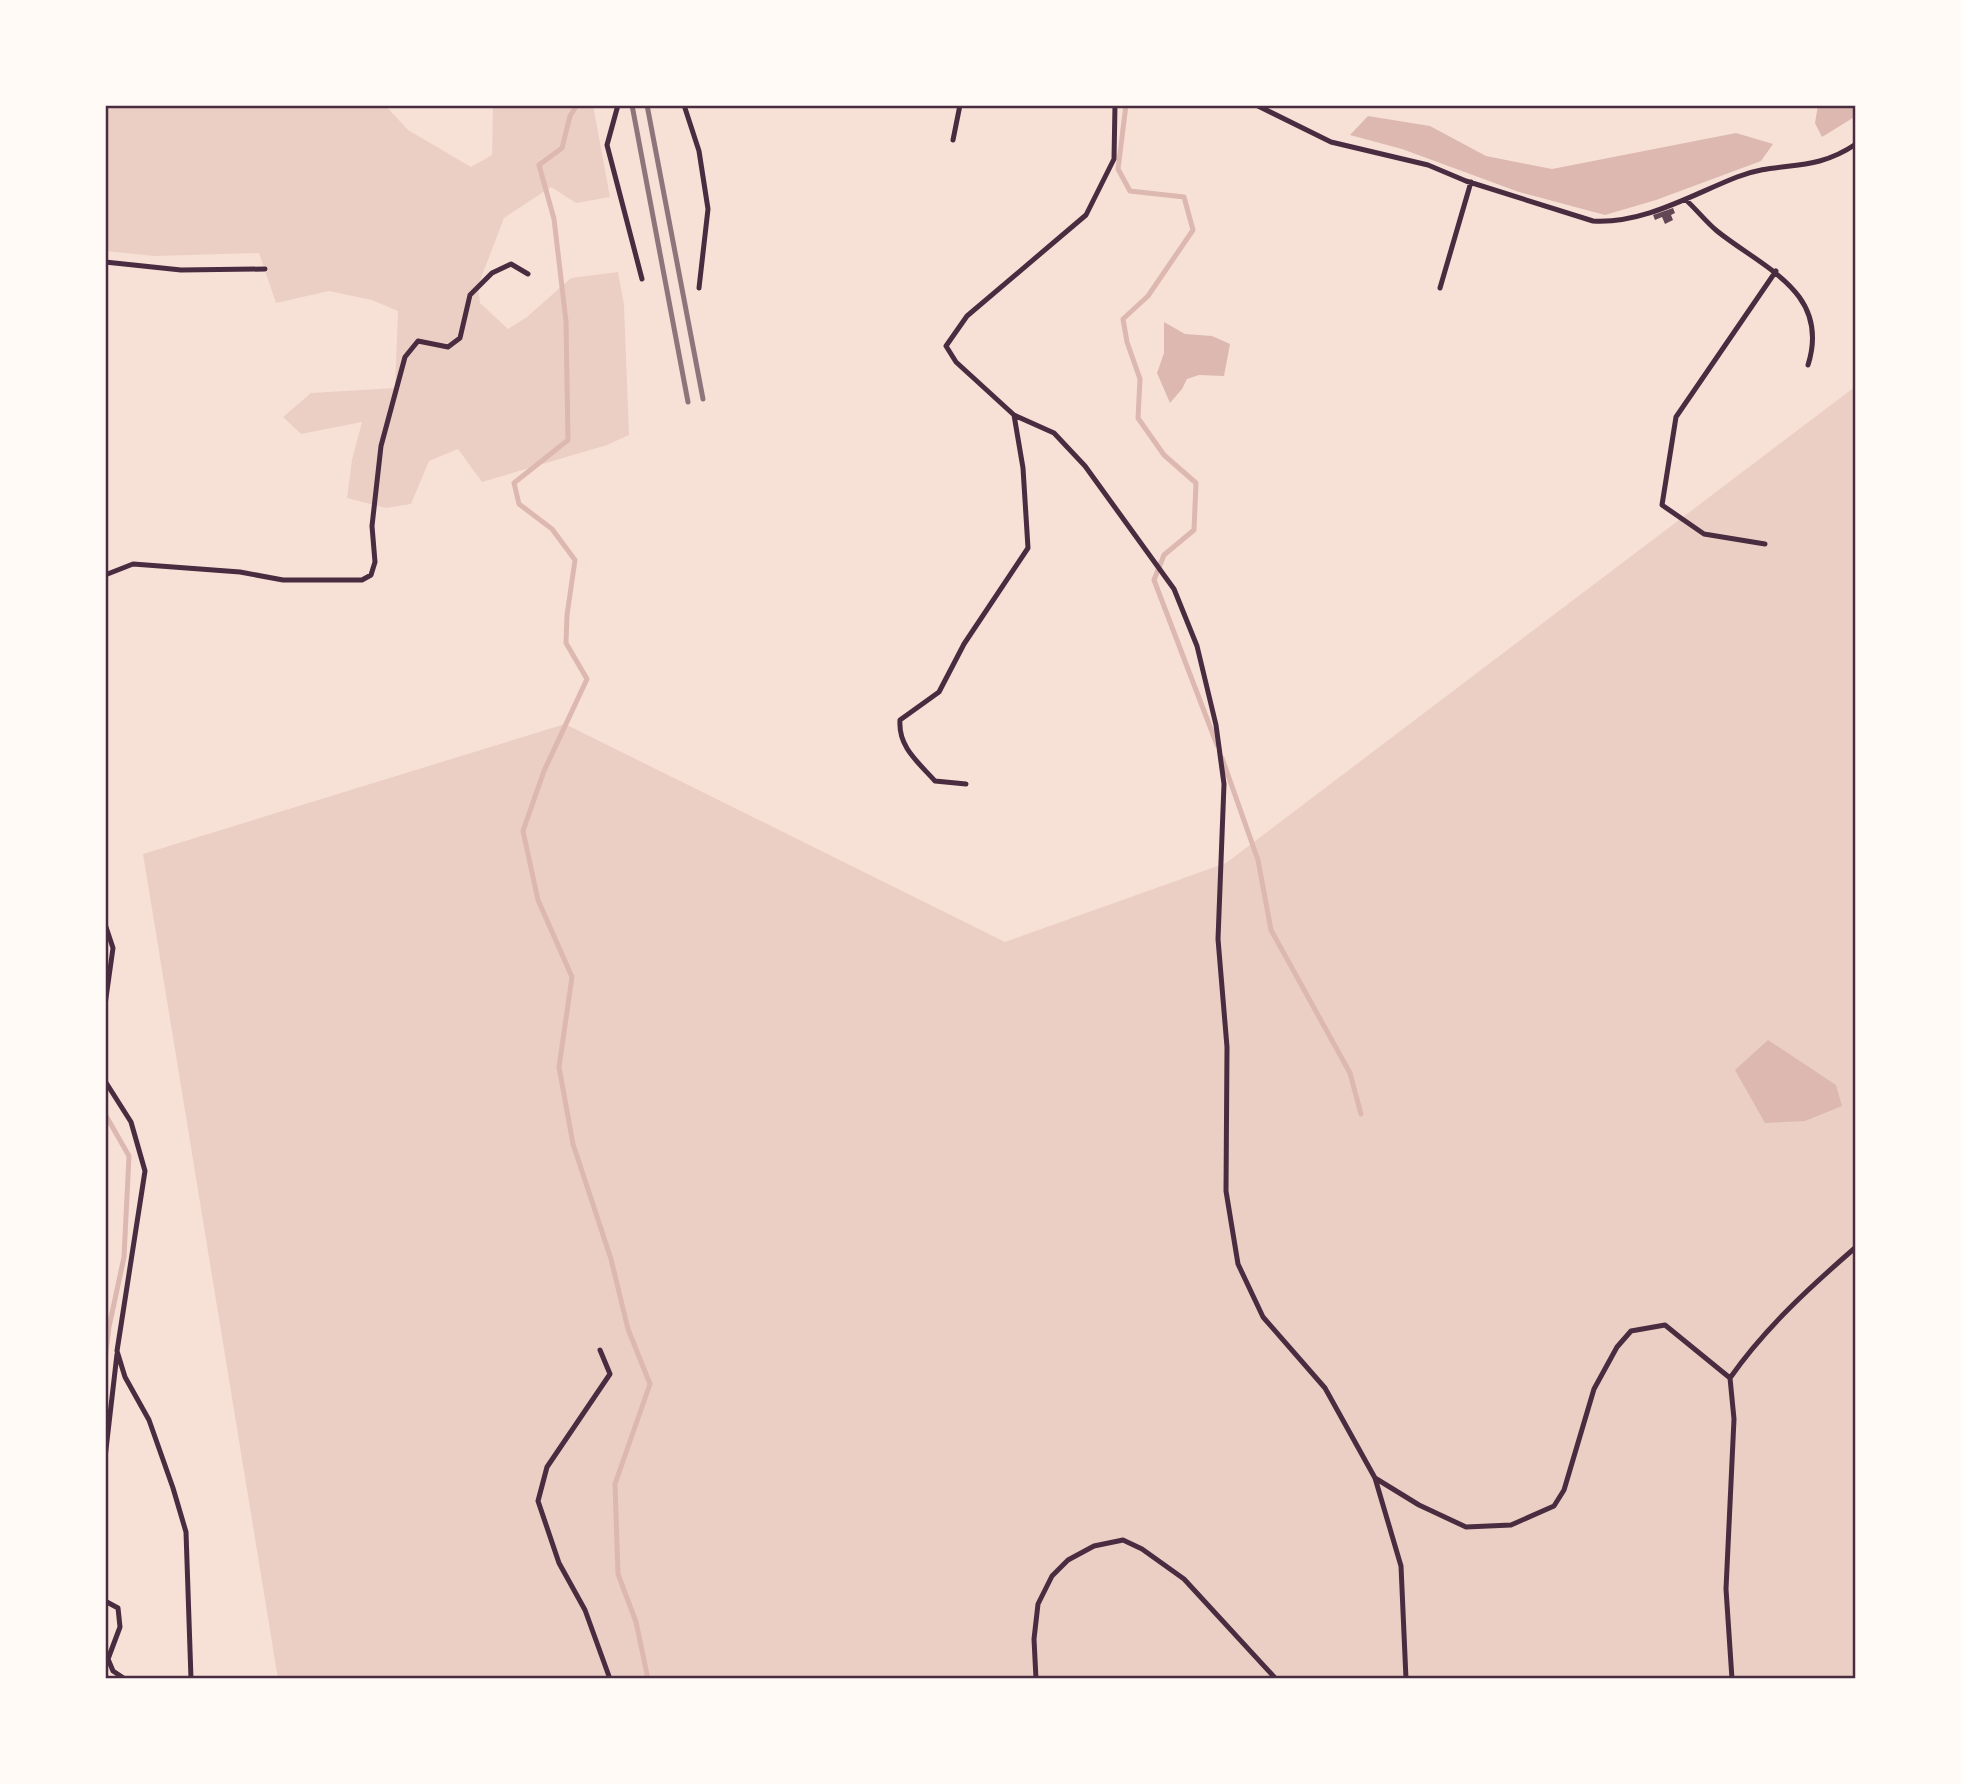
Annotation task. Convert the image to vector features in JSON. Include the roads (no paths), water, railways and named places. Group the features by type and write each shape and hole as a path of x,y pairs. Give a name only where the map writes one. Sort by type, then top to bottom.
{"lane":[{"path":"618,105 607,145 642,279"},
{"path":"684,105 699,151 708,209 699,288"},
{"path":"953,140 960,105"},
{"path":"1115,105 1114,159 1086,215 967,316 946,346 956,362 1014,415 1054,433 1085,466 1174,589 1197,646 1216,725 1224,784 1218,939 1227,1047 1226,1191 1238,1265 1263,1317 1325,1388 1375,1478 1401,1566 1406,1679"},
{"path":"1256,105 1331,142 1428,165 1471,182 1593,221 1608,222 1629,219 1686,200 1738,177 1814,164 1835,157 1856,144"},
{"path":"1440,288 1471,182"},
{"path":"1686,200 1717,230 1776,271 1810,311 1814,348 1808,365"},
{"path":"105,262 181,270 265,269"},
{"path":"105,575 133,564 240,572 283,580 362,580 371,575 375,562 372,526 381,446 405,357 418,341 448,347 460,338 470,295 492,273 511,264 528,274"},
{"path":"1765,544 1704,534 1662,505 1676,418 1776,271"},
{"path":"966,785 935,781 903,746 899,732 900,720 939,692 964,644 1028,548 1023,468 1014,415"},
{"path":"105,924 113,948 105,1005"},
{"path":"105,1081 131,1122 145,1171 117,1351 105,1458"},
{"path":"1732,1679 1726,1589 1734,1419 1730,1378 1751,1348 1788,1309 1856,1247"},
{"path":"1375,1478 1419,1505 1466,1527 1511,1525 1554,1506 1564,1490 1594,1389 1617,1347 1631,1331 1665,1325 1730,1378"},
{"path":"600,1350 610,1374 547,1467 538,1501 559,1563 585,1610 610,1679"},
{"path":"117,1351 125,1377 149,1420 186,1532 191,1679"},
{"path":"1036,1679 1034,1639 1038,1604 1052,1576 1068,1560 1094,1546 1123,1540 1142,1549 1184,1579 1276,1679"},
{"path":"105,1601 118,1608 120,1627 108,1659 113,1671 125,1679"}],"waterway":[{"path":"577,105 570,116 562,148 539,165 554,219 566,321 568,440 514,483 519,504 552,529 575,560 566,643 587,679 544,771 523,831 538,900 572,977 559,1067 573,1144 611,1259 628,1329 650,1384 615,1484 618,1574 636,1622 648,1679"},
{"path":"1126,105 1118,169 1130,191 1184,197 1193,230 1148,296 1123,319 1127,342 1140,379 1138,418 1164,455 1196,483 1194,530 1164,555 1154,580 1217,745"},
{"path":"1222,758 1258,860 1271,930 1350,1073 1361,1114"},
{"path":"105,1114 129,1156 124,1257 105,1360"}],"railway":[{"path":"632,105 688,402"},
{"path":"647,105 703,399"}]}
